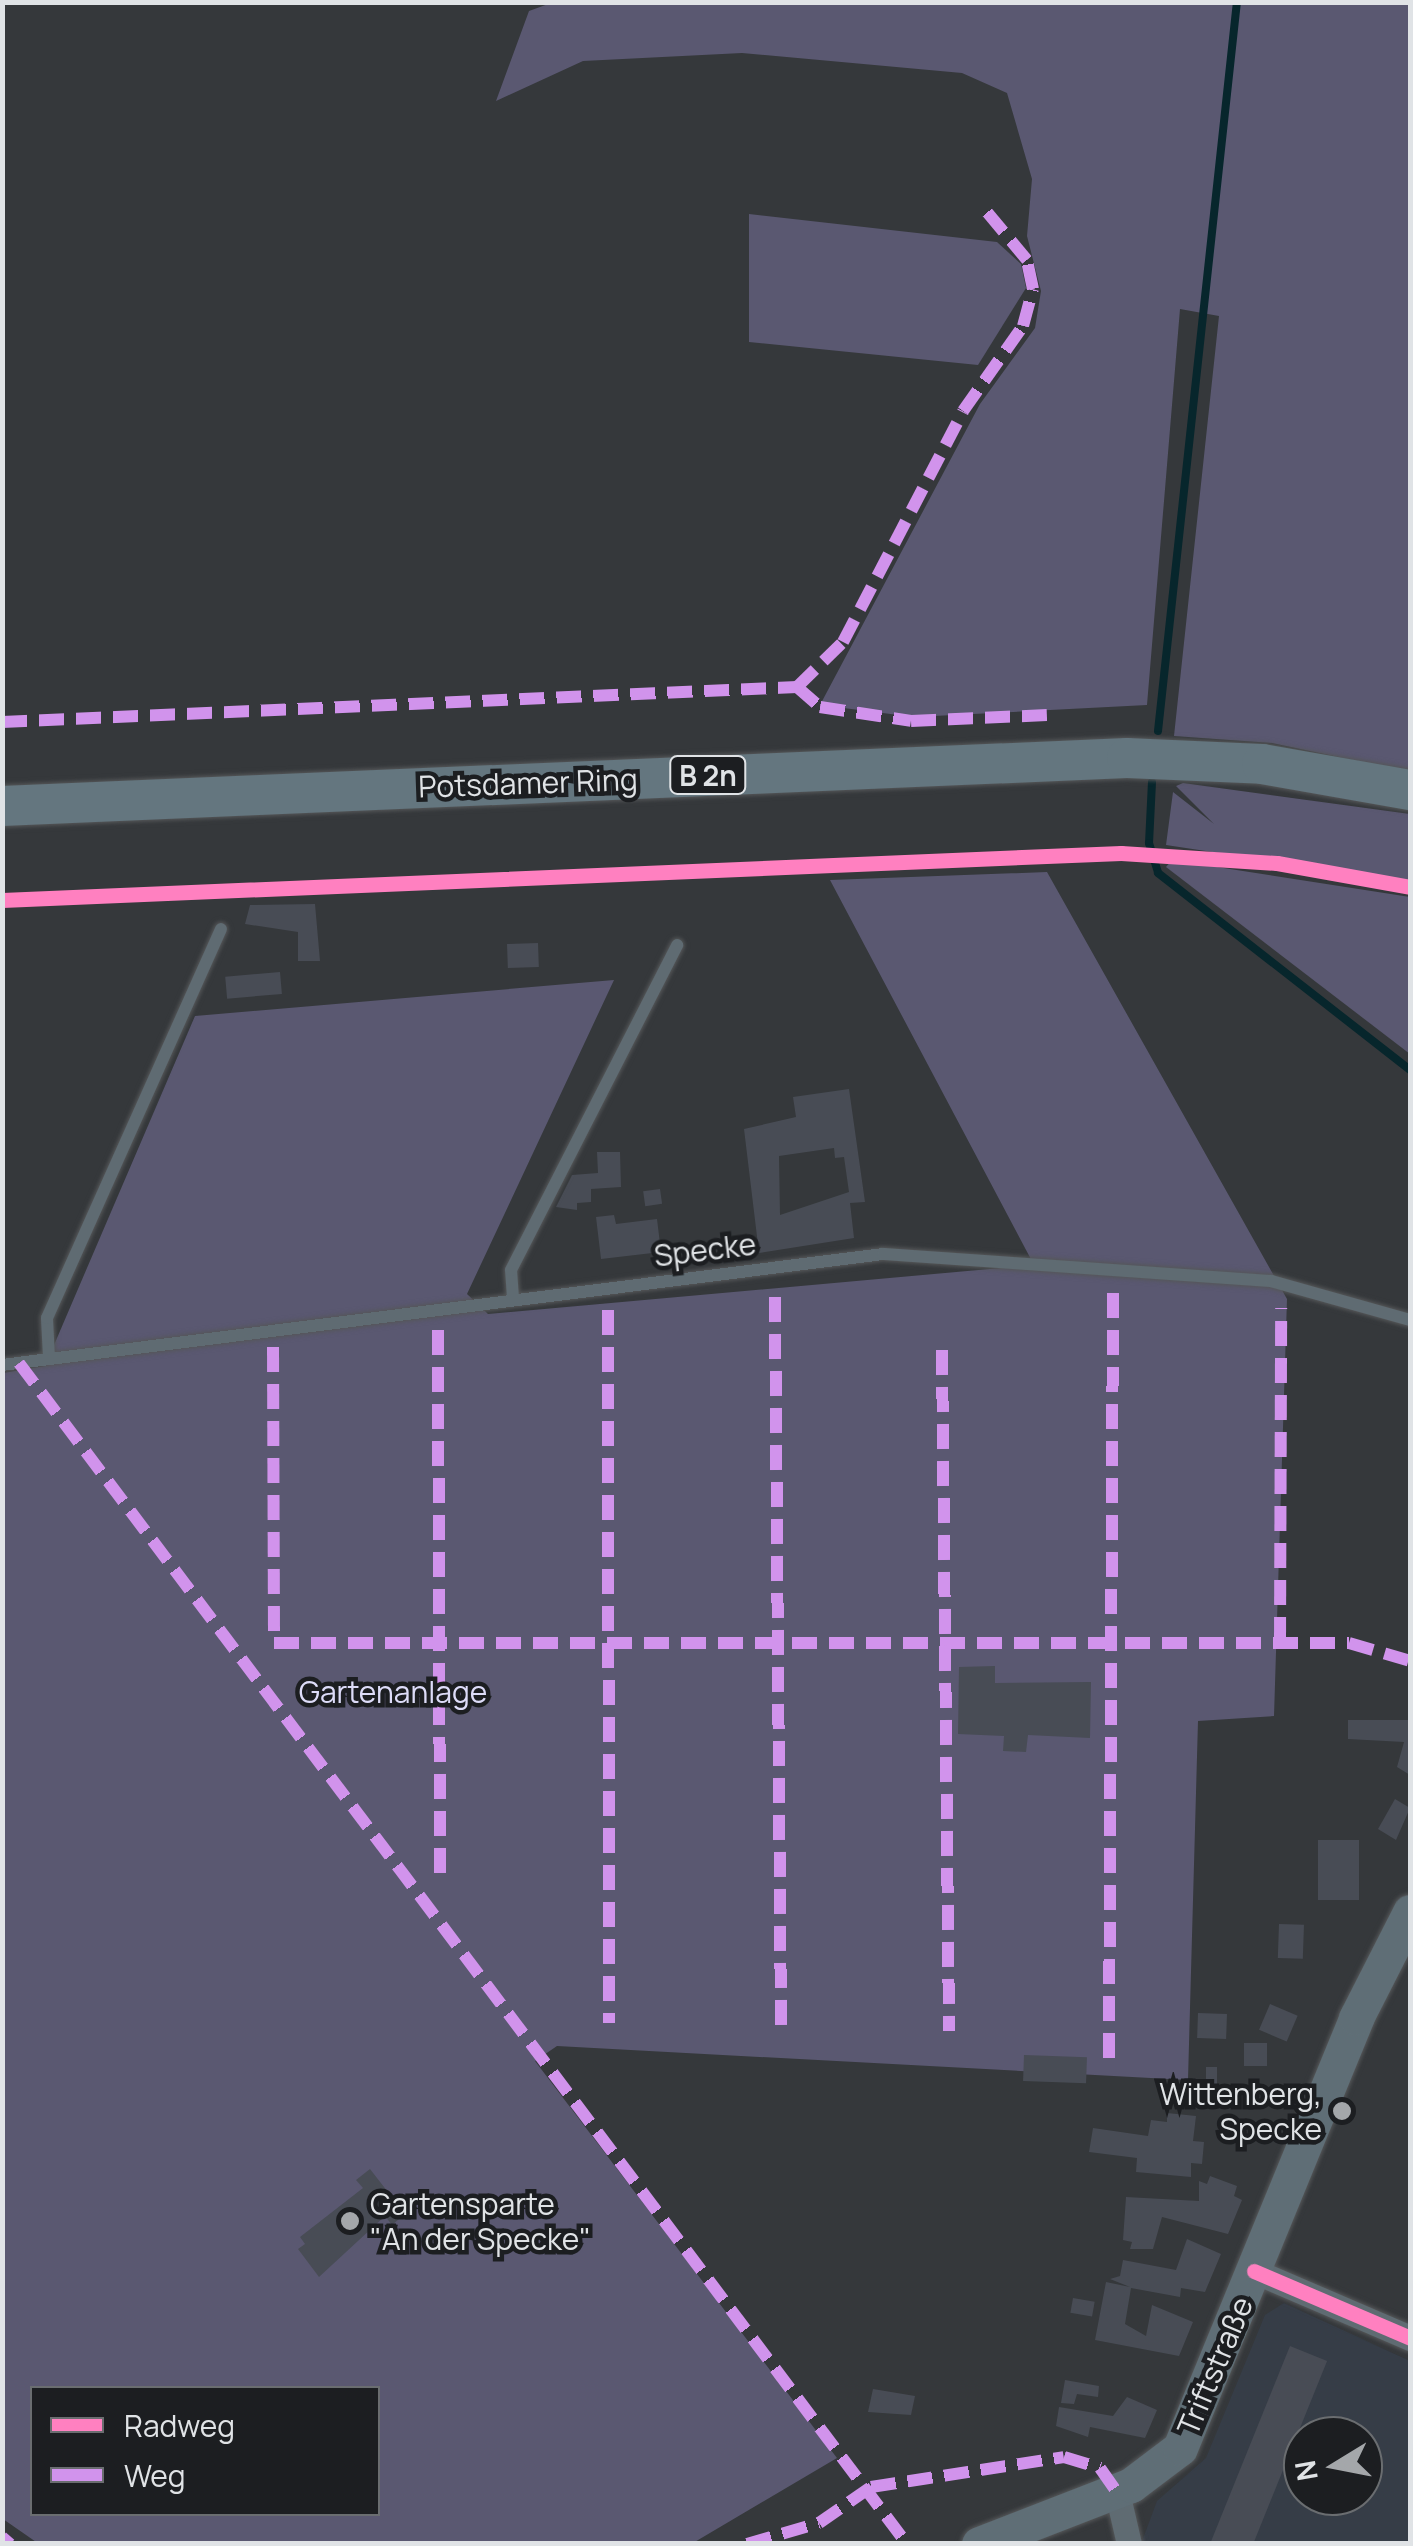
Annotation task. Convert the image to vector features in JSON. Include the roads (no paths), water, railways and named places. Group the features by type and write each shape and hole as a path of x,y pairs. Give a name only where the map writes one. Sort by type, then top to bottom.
{"main road":[{"name":"Potsdamer Ring","path":"2,806 1127,758 1262,764 1410,790"},
{"name":"Triftstraße","path":"978,2544 1116,2492 1180,2448 1356,2018 1410,1912"}],"street":[{"path":"1254,2272 1410,2338"},
{"path":"1116,2492 1129,2544"}],"lane":[{"path":"49,1357 47,1318 221,929"},
{"path":"513,1298 511,1270 677,945"},
{"name":"Specke","path":"2,1365 883,1254 1271,1282 1410,1320"}],"waterway":[{"path":"1158,731 1237,2"},
{"path":"1152,782 1149,843 1158,873 1410,1070"}],"place":[{"name":"Wittenberg, Specke","path":"1342,2111"},
{"name":"Gartensparte \"An der Specke\"","path":"350,2221"}],"park label":[{"name":"Gartenanlage","path":"393,1692"}]}
